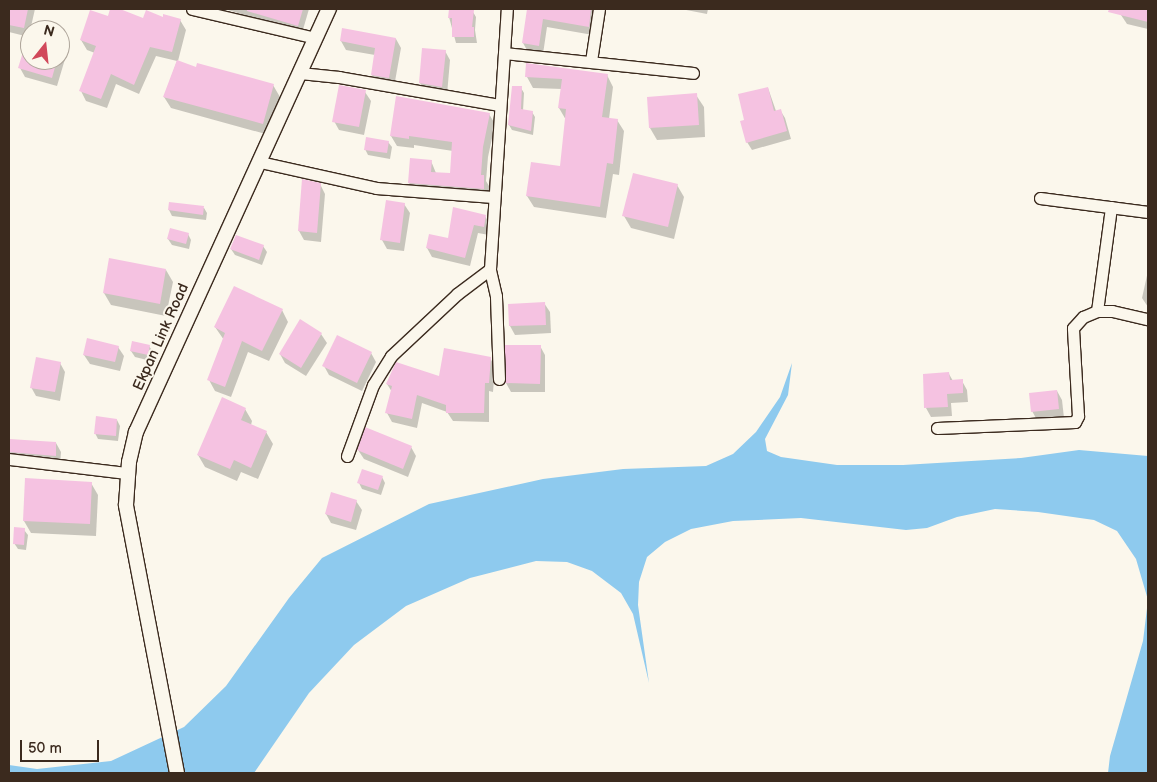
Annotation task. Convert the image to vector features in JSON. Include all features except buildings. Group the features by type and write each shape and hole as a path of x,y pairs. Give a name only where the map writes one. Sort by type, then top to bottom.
{"street":[{"path":"192,9 316,38"},
{"name":"Ekpan Link Road","path":"177,773 126,505 128,472 136,432 329,9"},
{"path":"499,379 496,296 490,269 493,197 507,9"},
{"path":"591,61 599,9"},
{"path":"504,53 693,73"},
{"path":"300,73 339,77 500,105"},
{"path":"260,162 376,188 493,197"},
{"path":"1040,198 1148,212"},
{"path":"1096,311 1111,207"},
{"path":"346,456 373,385 391,356 457,294 490,269"},
{"path":"938,428 1075,422 1078,416 1073,328 1083,317 1096,311 1112,311 1148,319"},
{"path":"9,459 128,472"}],"water":[{"path":"792,363 788,395 765,439 767,451 781,457 837,465 903,465 1021,458 1079,450 1148,456 1148,600 1136,559 1117,531 1094,520 1038,512 995,509 957,517 927,528 906,530 801,518 733,521 691,529 665,542 647,557 639,582 638,605 649,683 633,614 621,593 592,571 567,562 536,561 470,578 406,606 354,645 309,693 254,773 9,773 9,765 37,769 111,761 184,727 226,686 289,598 322,558 429,504 543,479 623,469 706,466 733,454 756,432 780,397"},
{"path":"1148,600 1148,773 1108,773 1110,756 1143,641"}]}
